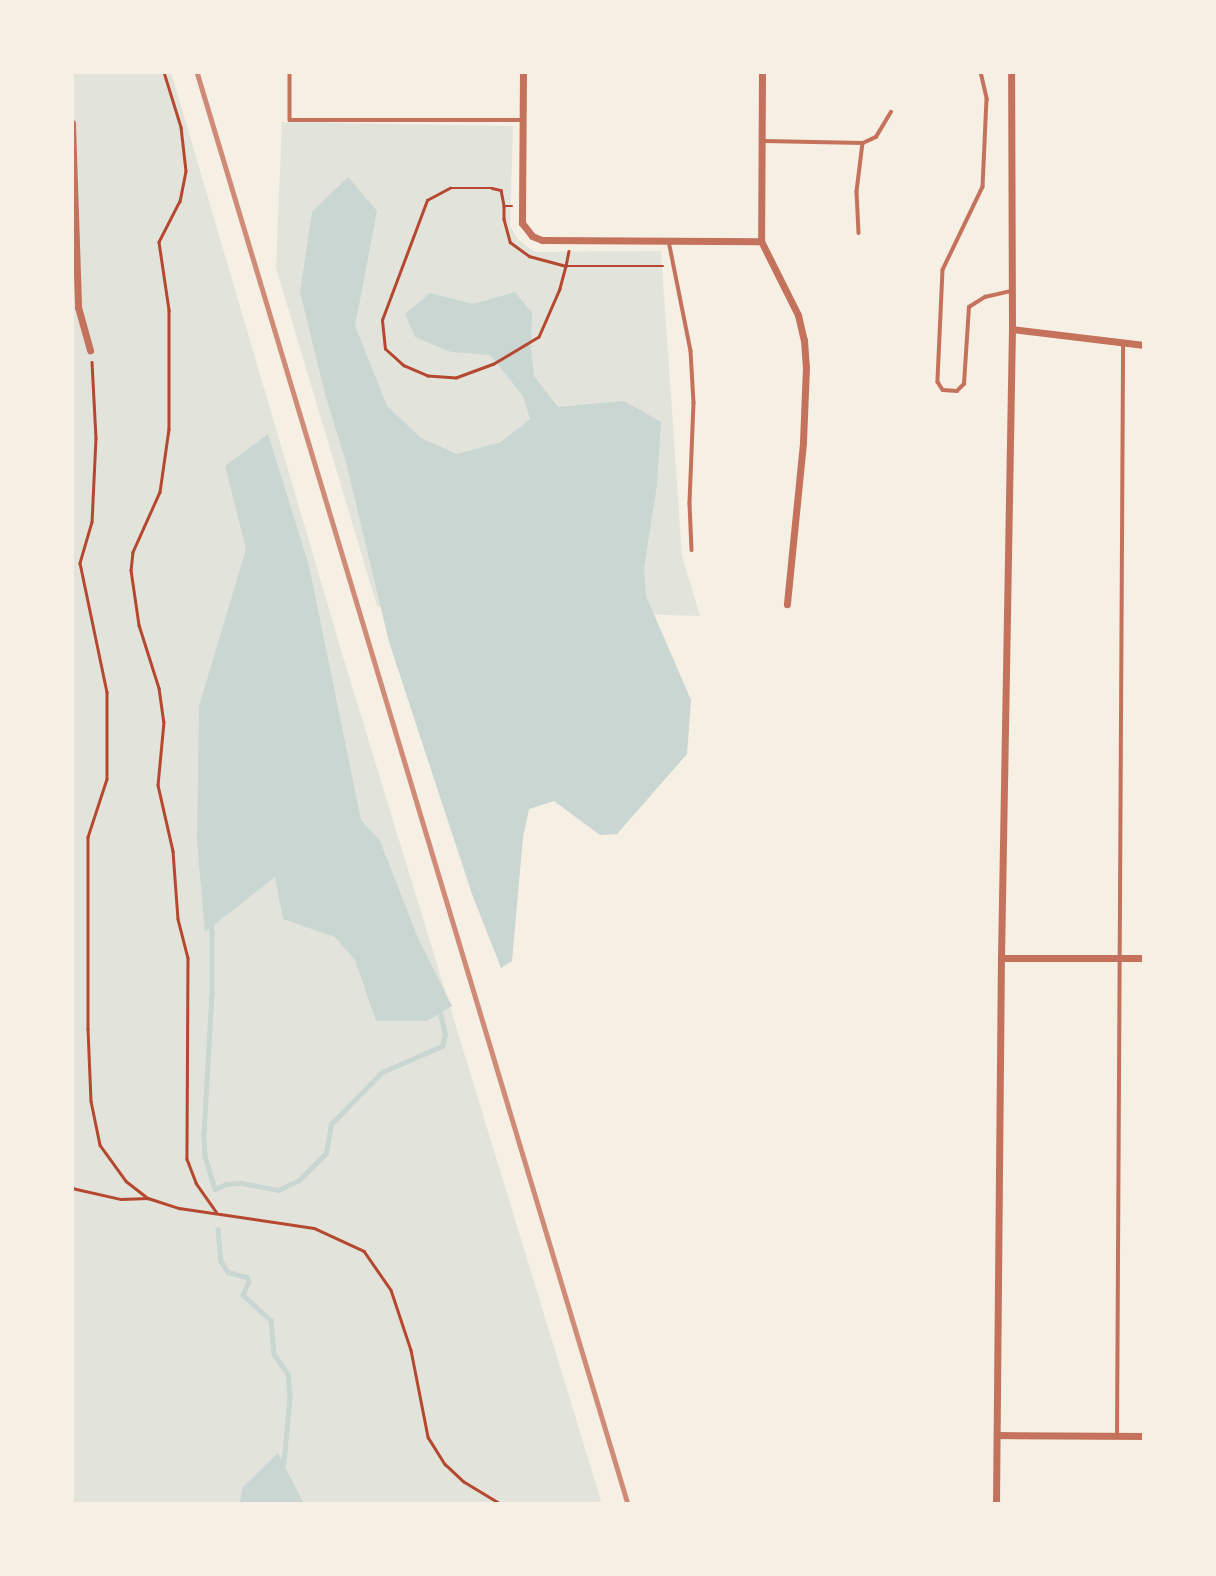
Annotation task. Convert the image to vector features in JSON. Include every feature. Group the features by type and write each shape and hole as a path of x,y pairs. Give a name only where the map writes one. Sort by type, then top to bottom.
{"street":[{"path":"523,72 522,223 531,236 542,240 570,241 761,241"},
{"path":"762,72 761,241 790,298 804,340 803,443 786,604"},
{"path":"996,1504 1000,958 1012,329 1011,72"},
{"path":"72,123 78,307 90,350"},
{"path":"1012,329 1144,345"},
{"path":"1000,958 1144,958"},
{"path":"997,1435 1144,1436"}],"lane":[{"path":"290,72 290,120 523,120"},
{"path":"981,72 987,99 983,187 943,270 938,382 943,390 957,391 964,384 969,307 985,297 1012,291"},
{"path":"761,141 863,143 876,137 891,112"},
{"path":"859,233 857,200 863,143"},
{"path":"669,241 691,351 694,403 690,478 692,550"},
{"path":"1117,1436 1123,342"}],"path":[{"path":"164,72 181,127 186,171 180,201 159,242 169,310 169,429 160,492 132,552 131,570 139,625 159,688 164,722 158,785 173,851 178,919 188,958 187,1159 196,1183 216,1212"},
{"path":"570,241 566,266 560,289 539,337 494,364 456,378 428,376 404,366 386,349 382,320 427,200 450,188 501,190 510,242 529,256 566,266 672,266"},
{"path":"504,206 523,206"},
{"path":"90,350 94,371 96,438 92,522 80,563 107,692 107,779 88,837 91,1101 100,1145 126,1181 148,1198 179,1208 314,1228 364,1251 391,1290 411,1350 428,1437 445,1464 463,1481 501,1504"},
{"path":"72,1188 121,1199 148,1198"}],"shaded area":[{"path":"72,72 171,72 344,660 602,1504 72,1504"},
{"path":"282,122 513,126 510,226 527,247 536,252 661,251 682,556 700,616 377,606 276,268"},
{"path":"348,177 377,211 355,326 387,406 421,438 457,454 501,442 530,419 523,396 490,355 451,352 415,337 405,314 430,293 473,304 515,292 532,313 531,349 534,376 558,407 624,401 661,422 657,485 644,568 646,596 691,700 687,754 617,834 600,835 554,801 529,809 523,837 512,961 501,968 472,894 389,642 346,462 325,394 300,292 312,212"},
{"path":"268,434 309,566 361,820 380,841 418,938 452,1006 427,1021 376,1021 355,960 335,937 283,919 275,877 205,932 197,841 199,706 246,549 225,466"},
{"path":"278,1453 304,1504 240,1504 242,1488"}],"waterway":[{"path":"212,926 212,992 204,1135 205,1156 215,1189 226,1184 242,1183 278,1190 299,1180 326,1153 331,1124 382,1072 442,1046 445,1035 440,1013"},
{"path":"218,1229 221,1261 228,1272 247,1277 249,1282 243,1295 271,1320 274,1354 288,1374 290,1398 284,1463"}],"railway":[{"path":"197,72 628,1504"}]}
